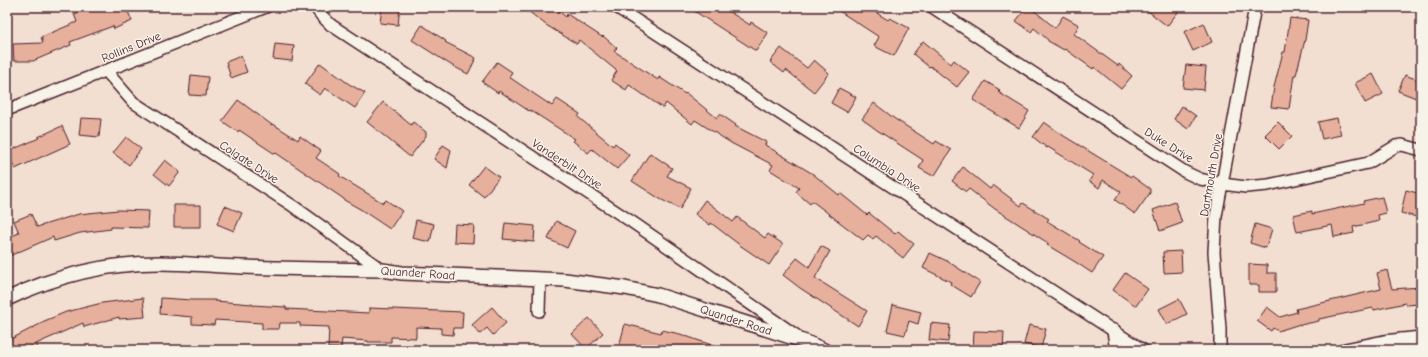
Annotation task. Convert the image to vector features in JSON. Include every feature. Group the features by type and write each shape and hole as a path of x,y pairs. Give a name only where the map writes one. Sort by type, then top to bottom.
{"street":[{"name":"Rollins Drive","path":"7,110 266,7"},
{"name":"Vanderbilt Drive","path":"315,7 331,25 632,222 806,342"},
{"name":"Columbia Drive","path":"616,7 1143,350"},
{"name":"Duke Drive","path":"932,7 1185,172 1200,179 1246,187 1268,185 1368,163 1396,146 1402,145 1421,150"},
{"name":"Dartmouth Drive","path":"1220,350 1214,252 1216,216 1255,7"},
{"name":"Colgate Drive","path":"106,71 133,102 293,206 382,270"},
{"name":"Quander Road","path":"7,299 69,275 89,270 123,265 165,263 242,267 382,270 402,273 565,280 625,288 658,295 806,342 824,350"},
{"path":"539,311 540,279"},
{"path":"1114,331 1116,350"},
{"path":"1344,350 1400,339 1421,338"},
{"path":"1400,339 1420,350"}],"building":[{"path":"94,7 126,7 132,21 114,29 113,26 70,42 71,45 33,61 14,61 13,44 43,43 41,37 77,22 74,14"},
{"path":"382,7 400,7 398,25 380,23"},
{"path":"523,7 554,7 566,17 567,14 602,37 603,36 617,48 614,51 658,80 659,77 685,94 686,93 717,118 720,114 736,125 735,126 766,142 765,145 813,174 867,215 869,213 895,234 898,231 914,244 903,258 876,236 873,239 868,235 863,240 812,201 810,204 796,192 799,188 770,170 773,165 731,143 695,120 692,124 666,103 663,108 629,85 626,90 611,80 617,71 579,40 577,44 546,25"},
{"path":"688,7 722,7 750,25 751,22 768,33 756,51"},
{"path":"833,7 867,7 888,20 890,18 909,28 894,56 874,46 879,37"},
{"path":"1027,7 1030,7 1055,28 1063,16 1079,25 1074,34 1118,66 1119,64 1132,76 1121,89 1094,67 1093,69 1065,49 1064,50 1048,41 1034,28 1031,32 1016,21"},
{"path":"1143,7 1182,7 1167,26"},
{"path":"1290,18 1308,20 1305,40 1296,75 1294,75 1289,109 1271,107 1274,87 1283,52 1285,52"},
{"path":"1204,23 1212,42 1193,51 1184,32"},
{"path":"422,25 446,41 445,42 476,58 468,74 412,40"},
{"path":"923,41 951,64 954,60 969,72 957,87 913,54"},
{"path":"275,44 294,46 292,61 273,59"},
{"path":"781,48 807,68 814,60 829,73 814,92 786,70 784,73 770,62"},
{"path":"241,56 247,72 231,78 226,62"},
{"path":"497,62 512,72 509,77 552,106 557,99 580,114 578,117 613,146 615,143 629,155 617,169 592,149 588,153 573,141 575,139 499,91 498,93 482,82"},
{"path":"320,63 349,84 365,93 355,108 325,88 320,95 305,84"},
{"path":"1186,65 1206,67 1204,90 1183,88"},
{"path":"1373,74 1383,94 1365,103 1355,83"},
{"path":"191,75 208,77 206,96 189,95"},
{"path":"1405,75 1421,81 1421,86 1416,98 1398,91"},
{"path":"985,81 1000,90 998,92 1029,111 1019,128 973,100"},
{"path":"839,88 856,97 847,112 831,103"},
{"path":"238,100 272,125 273,124 298,140 300,136 321,151 316,158 340,174 339,176 383,203 386,200 402,211 390,229 344,200 276,153 275,154 239,130 238,132 222,121"},
{"path":"383,102 411,125 413,122 426,132 426,136 410,157 367,122"},
{"path":"874,103 895,119 934,144 936,141 951,150 935,175 931,175 919,168 923,160 862,119"},
{"path":"1182,106 1196,116 1188,129 1174,119"},
{"path":"81,118 101,119 99,137 79,135"},
{"path":"1337,118 1341,135 1322,139 1318,122"},
{"path":"1044,122 1064,136 1131,177 1132,176 1150,189 1150,193 1135,214 1115,200 1121,192 1103,180 1099,188 1089,181 1093,175 1048,147 1047,148 1033,137"},
{"path":"1278,122 1292,136 1279,149 1265,135"},
{"path":"62,126 70,144 15,169 7,152"},
{"path":"126,137 141,149 129,165 113,153"},
{"path":"443,145 451,150 447,168 434,159"},
{"path":"650,153 672,168 667,176 691,188 680,209 660,199 632,181"},
{"path":"165,160 180,172 169,186 154,174"},
{"path":"484,166 499,177 484,197 469,185"},
{"path":"963,167 990,189 993,185 1021,206 1023,203 1049,219 1047,221 1103,257 1092,273 1047,245 1048,243 995,209 969,189 966,192 952,181"},
{"path":"1406,190 1421,194 1421,218 1401,213"},
{"path":"1382,197 1386,213 1378,215 1379,221 1353,227 1354,233 1334,237 1332,225 1297,232 1293,215 1312,211 1312,214 1364,203 1363,201"},
{"path":"705,200 733,222 737,217 765,238 768,234 783,244 769,265 711,223 710,225 695,214"},
{"path":"1175,202 1182,223 1160,231 1153,210"},
{"path":"174,205 201,205 201,227 174,227"},
{"path":"225,206 242,213 234,231 217,224"},
{"path":"118,210 149,211 148,228 111,227 111,229 80,233 54,241 53,237 7,257 7,238 19,233 14,221 31,214 37,227 79,214"},
{"path":"416,220 434,224 430,242 412,238"},
{"path":"556,221 575,231 567,248 548,239"},
{"path":"505,223 535,226 534,242 503,239"},
{"path":"455,224 474,225 473,243 454,242"},
{"path":"1255,224 1272,229 1266,248 1250,243"},
{"path":"821,246 830,251 815,278 867,311 858,326 783,275 797,258 809,267"},
{"path":"1181,251 1182,272 1164,273 1163,252"},
{"path":"930,253 947,261 980,282 971,297 950,284 951,282 923,268"},
{"path":"1249,264 1267,265 1267,273 1276,273 1276,292 1259,292 1259,285 1249,285"},
{"path":"1387,270 1392,289 1421,287 1421,304 1406,305 1405,303 1374,310 1373,308 1319,319 1319,321 1300,324 1278,331 1273,328 1271,331 1257,321 1267,307 1280,317 1297,312 1296,309 1381,289 1377,273"},
{"path":"1125,273 1148,289 1136,306 1113,290"},
{"path":"143,298 145,317 119,319 119,317 84,327 83,323 36,344 39,350 7,350 7,341 42,322 66,312 102,303"},
{"path":"161,298 215,300 252,305 286,307 286,309 369,313 369,308 463,312 462,328 454,328 453,335 441,334 441,328 416,327 416,338 391,337 391,342 368,342 342,339 341,348 328,348 329,327 300,326 300,323 280,323 279,329 262,329 262,323 215,320 214,325 192,324 192,317 160,314"},
{"path":"1179,299 1187,314 1167,324 1159,309"},
{"path":"893,305 921,312 918,324 909,321 905,335 887,331"},
{"path":"492,307 506,323 493,335 487,328 480,334 472,325"},
{"path":"589,318 603,333 586,349 572,334"},
{"path":"931,323 950,325 948,342 929,340"},
{"path":"625,324 661,333 662,330 680,334 720,348 719,350 618,350"},
{"path":"1029,325 1046,329 1041,348 1024,344"},
{"path":"974,331 1004,332 1003,350 973,350"}]}
